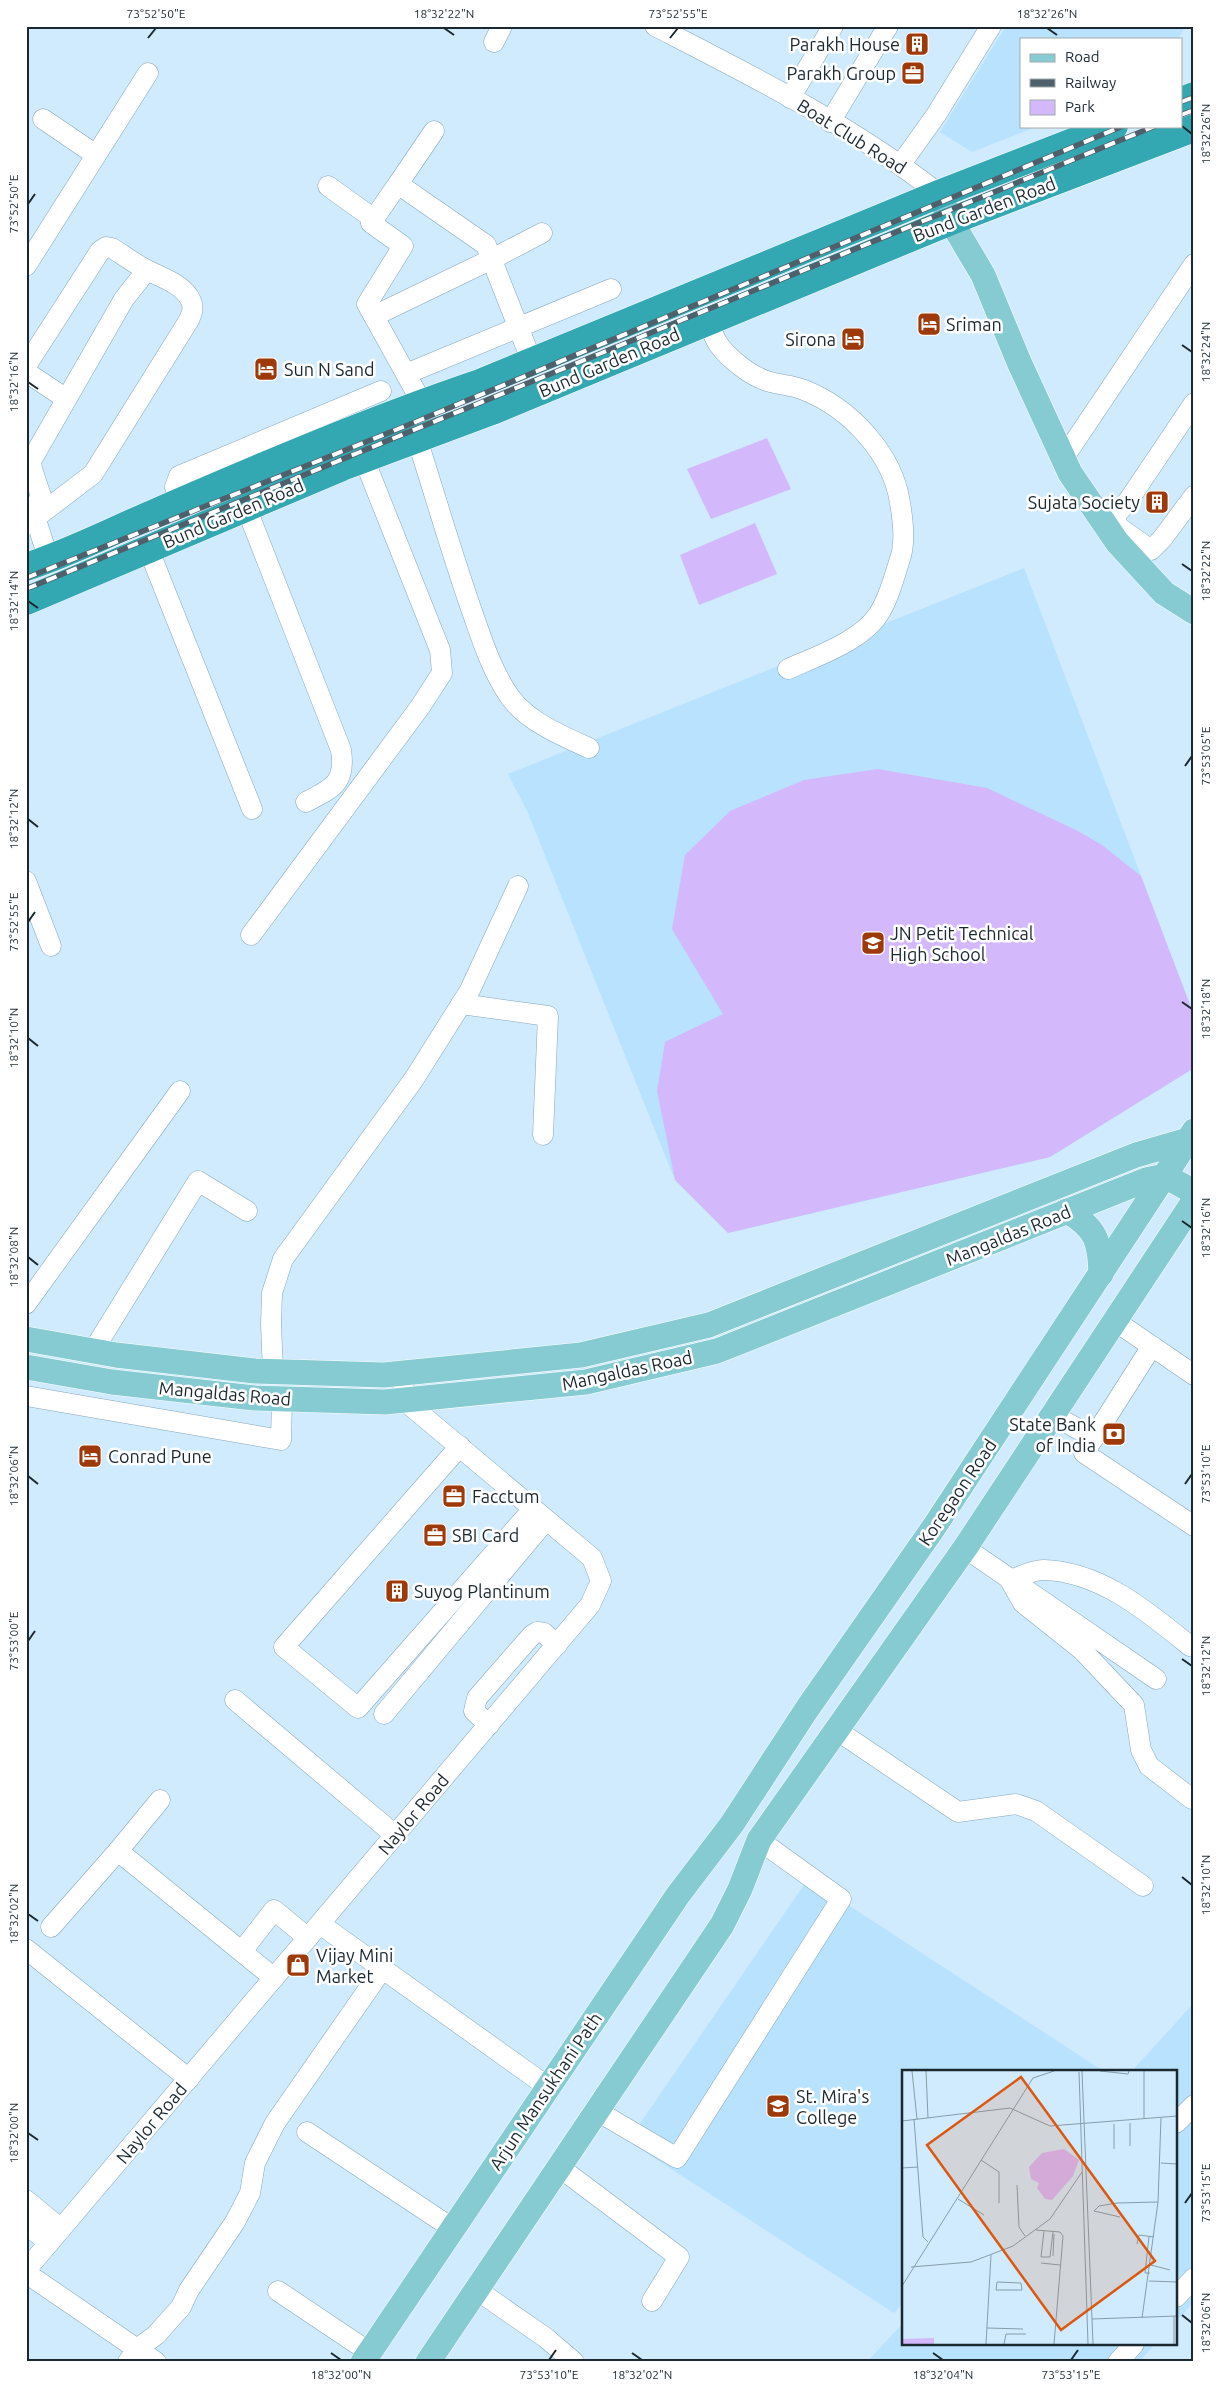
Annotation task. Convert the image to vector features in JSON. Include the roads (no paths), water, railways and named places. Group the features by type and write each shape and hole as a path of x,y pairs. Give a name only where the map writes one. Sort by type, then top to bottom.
{"highway":[{"path":"1182,100 1194,96"},
{"name":"Bund Garden Road","path":"37,564 181,502 422,403 480,383 939,194 1109,128"},
{"name":"Bund Garden Road","path":"26,601 246,507 364,459 501,407 951,221 1194,128"}],"main road":[{"path":"939,194 951,221 983,274 1019,362 1070,473 1117,542 1164,593 1194,612"},
{"name":"Mangaldas Road","path":"26,1339 93,1351 273,1372 384,1375 581,1355 709,1324 1136,1155 1192,1138"},
{"name":"Koregaon Road","path":"732,1824 807,1709 934,1527 1192,1138"},
{"path":"1165,1176 1194,1192"},
{"name":"Mangaldas Road","path":"26,1367 112,1382 254,1398 385,1402 586,1382 718,1350 1146,1180 1165,1176"},
{"path":"428,2362 722,1925 740,1889 759,1840 965,1548 1194,1200"},
{"path":"1068,1211 1085,1222 1096,1238 1100,1255 1101,1274"},
{"name":"Arjun Mansukhani Path","path":"366,2357 678,1895 732,1824"}],"street":[{"name":"Boat Club Road","path":"655,26 790,98 901,164 939,194"},
{"path":"790,98 833,26"},
{"path":"830,122 888,26"},
{"path":"901,164 936,115 991,26"},
{"path":"29,255 148,73"},
{"path":"42,119 96,155"},
{"path":"422,403 367,304 403,246 371,222 434,130"},
{"path":"398,184 486,245 532,362"},
{"path":"328,186 374,219"},
{"path":"374,316 542,233"},
{"path":"26,366 100,252 106,247 112,248 146,270 156,272 186,293 193,308 190,320 93,474 31,522"},
{"path":"1063,459 1194,264"},
{"path":"37,564 31,522 33,512 41,496 31,461 124,299 146,270"},
{"path":"406,374 611,289"},
{"path":"708,321 719,345 743,367 765,381 804,390 834,406 860,427 885,459 898,485 902,517 903,552 891,587 878,615 864,629 833,649 788,669"},
{"path":"26,372 66,398"},
{"path":"181,502 175,487 179,476 381,392"},
{"path":"1194,403 1128,501 1116,514 1117,526 1151,550 1162,539 1194,496"},
{"path":"417,439 461,582 485,649 510,697 527,714 560,734 589,748"},
{"path":"251,936 420,707 442,673 440,650 364,459"},
{"path":"246,507 342,750 344,767 339,777 330,789 306,802"},
{"path":"148,548 252,809"},
{"path":"26,881 52,946"},
{"path":"273,1372 272,1293 283,1259 414,1079 470,990 518,886"},
{"path":"461,1004 548,1016 543,1135"},
{"path":"26,1304 180,1091"},
{"path":"93,1351 198,1181 247,1211"},
{"path":"1116,1320 1194,1375"},
{"path":"1152,1346 1084,1453 1194,1526"},
{"path":"402,1374 405,1401"},
{"path":"26,1396 281,1440 282,1399"},
{"name":"Naylor Road","path":"26,2272 557,1645 590,1605 601,1581 592,1558 405,1401"},
{"path":"1053,1415 1094,1438"},
{"path":"460,1446 284,1647 358,1708 540,1514"},
{"path":"384,1714 540,1514"},
{"path":"965,1548 1156,1679"},
{"path":"1010,1580 1041,1570 1079,1574 1130,1600 1190,1646 1194,1647"},
{"path":"1010,1580 1023,1603 1082,1650 1134,1705 1141,1750 1149,1766 1192,1799"},
{"path":"235,1700 395,1835"},
{"path":"838,1730 958,1812 1016,1804 1036,1811 1143,1886"},
{"path":"51,1927 160,1800"},
{"path":"597,2111 677,2158 841,1899 759,1840"},
{"path":"118,1851 274,1978"},
{"path":"242,1951 274,1910 383,1968 548,2087"},
{"path":"26,1949 189,2078"},
{"path":"133,2355 156,2335 181,2307 189,2290 235,2222 250,2193 255,2163 275,2123 383,1968"},
{"path":"1178,2121 1194,2105"},
{"path":"307,2132 452,2228"},
{"path":"559,2167 679,2257 652,2301"},
{"path":"26,2200 55,2236"},
{"path":"26,2224 55,2236"},
{"path":"26,2272 133,2355 156,2362"},
{"path":"1178,2295 1194,2278"},
{"path":"477,2290 546,2338 574,2362"},
{"path":"278,2291 366,2357"},
{"path":"1118,2362 1132,2346"}],"railway":[{"path":"1182,102 1194,97"},
{"path":"1182,115 1194,110"},
{"path":"26,578 413,423 1118,128"},
{"path":"26,589 1150,128"}],"place":[{"name":"Parakh House","path":"917,44"},
{"name":"Parakh Group","path":"913,73"},
{"name":"Sriman","path":"929,324"},
{"name":"Sirona","path":"853,339"},
{"name":"Sun N Sand","path":"266,369"},
{"name":"Sujata Society","path":"1157,502"},
{"name":"JN Petit Technical High School","path":"873,943"},
{"name":"State Bank of India","path":"1114,1434"},
{"name":"Conrad Pune","path":"90,1456"},
{"name":"Facctum","path":"454,1496"},
{"name":"SBI Card","path":"435,1535"},
{"name":"Suyog Plantinum","path":"397,1591"},
{"name":"Vijay Mini Market","path":"298,1965"},
{"name":"St. Mira's College","path":"778,2106"}]}
